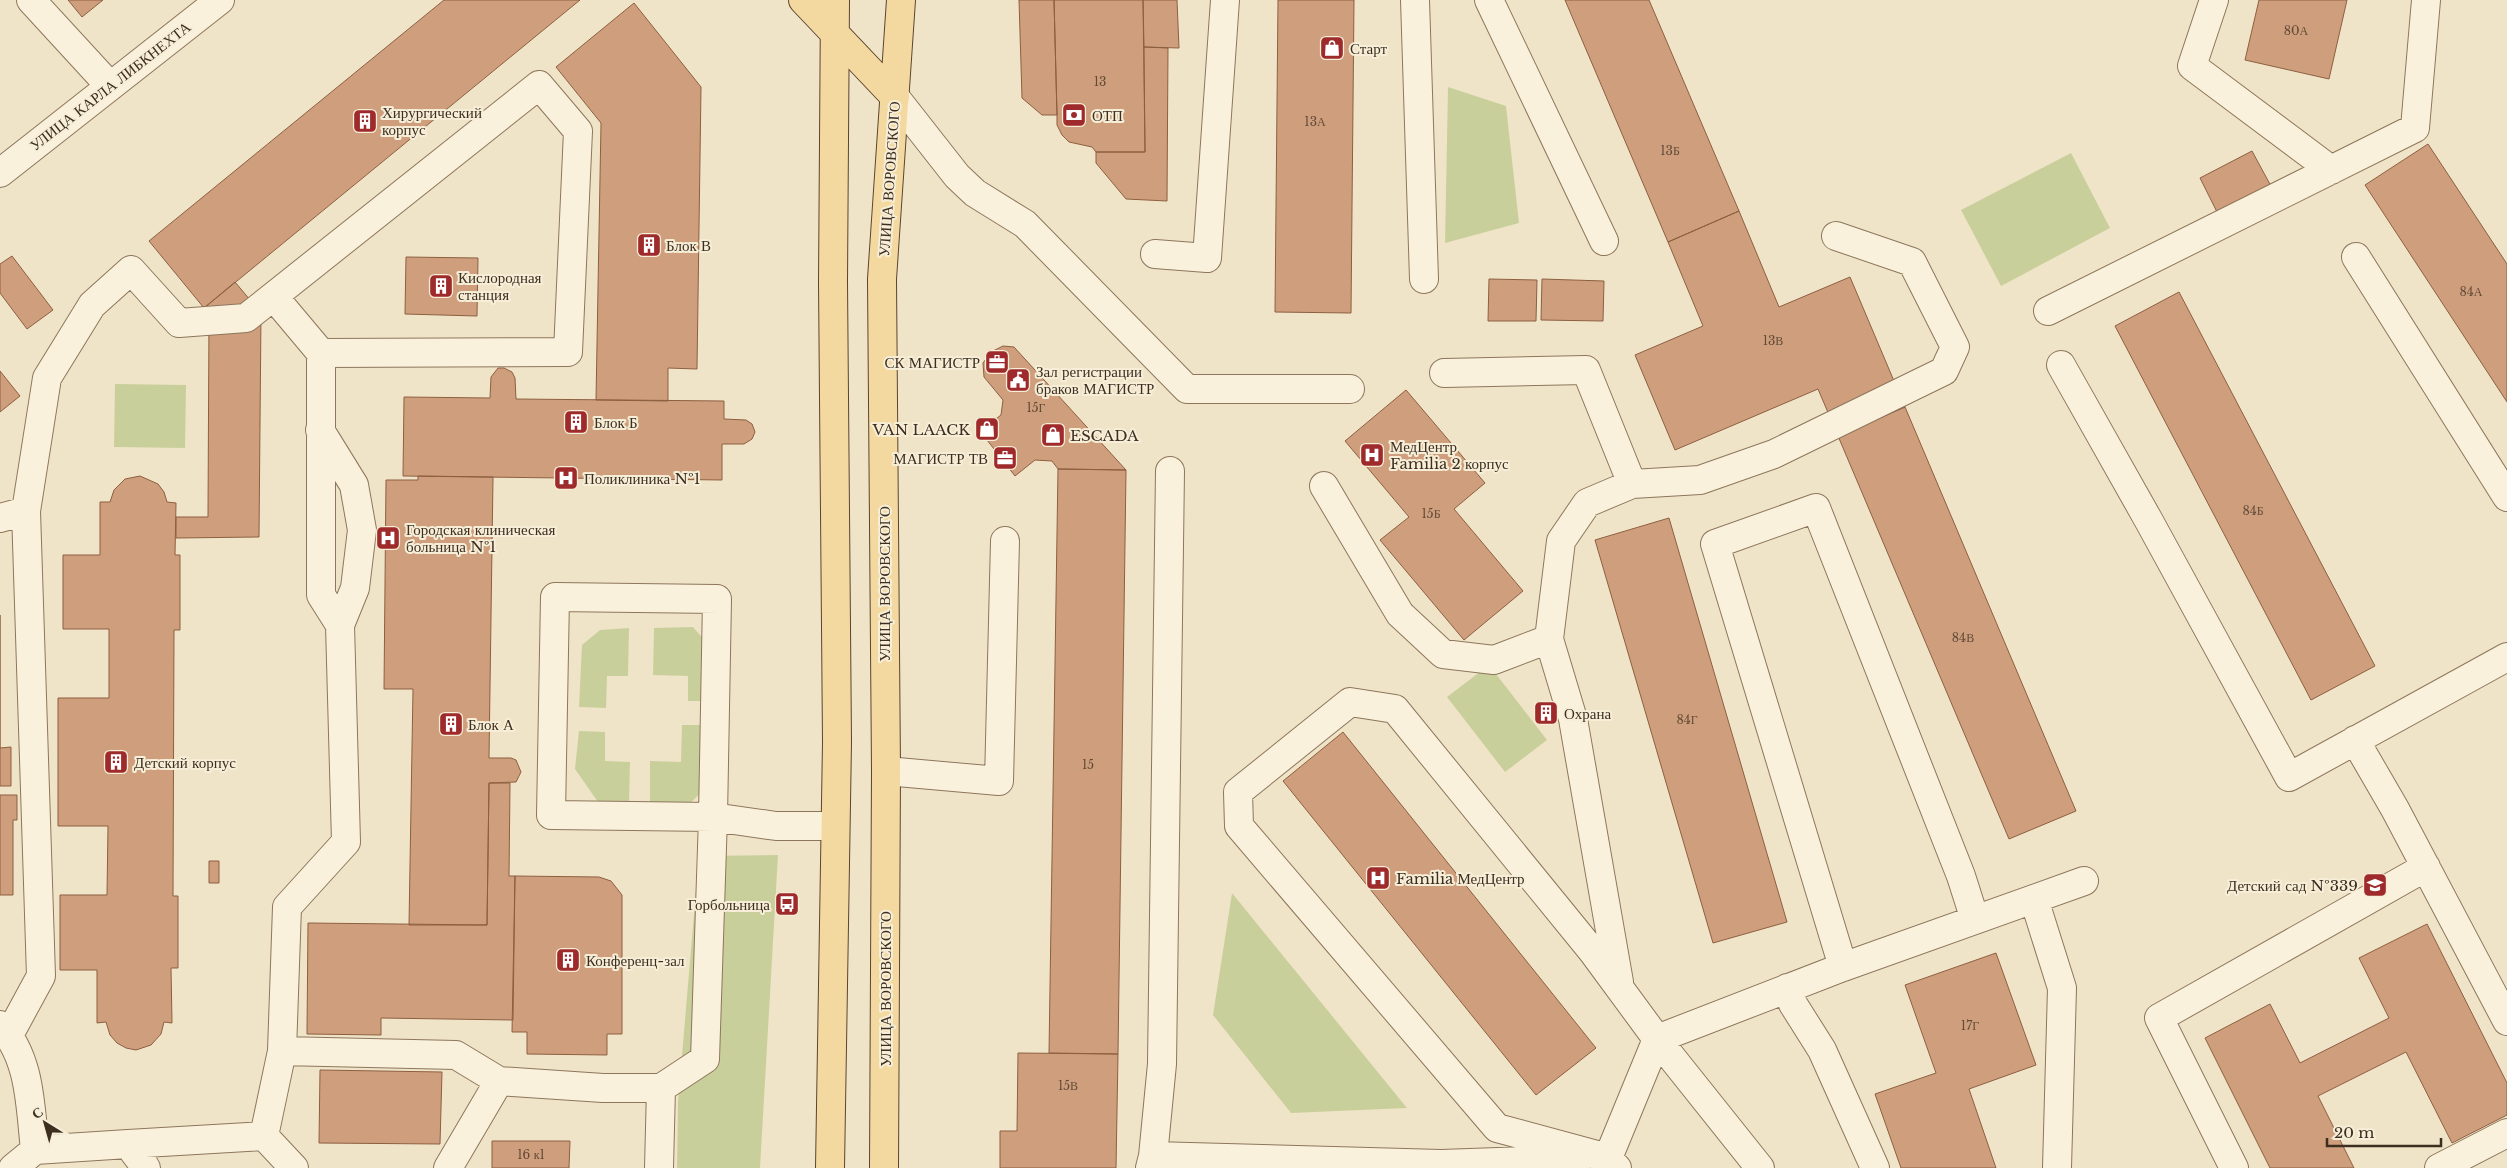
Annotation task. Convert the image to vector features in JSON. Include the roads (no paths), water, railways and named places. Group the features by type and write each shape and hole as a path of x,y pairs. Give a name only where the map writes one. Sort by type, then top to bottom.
{"main road":[{"path":"803,0 834,35 895,97"},
{"path":"830,1168 835,826 835,0"},
{"name":"УЛИЦА ВОРОВСКОГО","path":"884,1168 886,770 882,279 901,0"}],"street":[{"path":"31,0 110,86"},
{"name":"УЛИЦА КАРЛА ЛИБКНЕХТА","path":"0,173 220,0"},
{"path":"1155,254 1207,258 1225,0"},
{"path":"1415,0 1424,279"},
{"path":"1490,0 1604,241"},
{"path":"2214,0 2192,66 2331,170"},
{"path":"2048,311 2415,128 2426,0"},
{"path":"35,1150 26,1070 4,1030 41,976 26,511 47,378 92,305 132,270 179,323 246,318 540,85 578,131 568,352 321,353"},
{"path":"895,97 957,176 975,193 1025,224 1187,389 1350,389"},
{"path":"1619,986 1573,719 1549,638 1560,540 1587,503 1632,484 1700,480 1774,454 1944,371 1955,347 1912,262 1836,236"},
{"path":"2356,257 2507,497"},
{"path":"274,297 321,353 321,595 340,625"},
{"path":"2061,365 2289,777 2507,657"},
{"path":"1444,373 1586,370 1632,484"},
{"path":"264,1136 282,1051 287,907 346,842 340,625 355,588 362,530 354,485 320,429"},
{"path":"1170,471 1162,1064 1152,1162 1611,1165"},
{"path":"1324,486 1400,614 1443,654 1494,660 1549,638"},
{"path":"1843,967 1715,544 1816,508 1962,876 1975,920"},
{"path":"0,518 26,511"},
{"path":"886,770 999,781 1005,541"},
{"path":"282,1051 456,1055 499,1082 603,1088 661,1088 704,1059 713,817 717,599 555,597 551,814 713,817 776,826 835,826"},
{"path":"1611,1165 1497,1128 1239,826 1238,792 1350,702 1394,709 1619,986 1657,1039 1760,1168"},
{"path":"2355,740 2426,866 2507,1021"},
{"path":"2234,1168 2159,1018 2426,866"},
{"path":"1611,1165 1657,1039 1843,967 2084,881"},
{"path":"2034,899 2062,988 2057,1168"},
{"path":"1787,988 1793,1004 1822,1050 1875,1168"},
{"path":"448,1168 499,1082"},
{"path":"659,1168 661,1088"},
{"path":"2440,1168 2507,1133"},
{"path":"14,1168 35,1150 264,1136"},
{"path":"264,1136 294,1168"},
{"path":"128,1144 146,1168"}],"place":[{"name":"Старт","path":"1332,48"},
{"name":"ОТП","path":"1074,115"},
{"name":"Хирургический корпус","path":"365,121"},
{"name":"Блок В","path":"649,245"},
{"name":"Кислородная станция","path":"441,286"},
{"name":"СК МАГИСТР","path":"997,362"},
{"name":"Зал регистрации браков МАГИСТР","path":"1018,380"},
{"name":"Блок Б","path":"576,422"},
{"name":"VAN LAACK","path":"987,429"},
{"name":"ESCADA","path":"1053,435"},
{"name":"МедЦентр Familia 2 корпус","path":"1372,455"},
{"name":"МАГИСТР ТВ","path":"1005,458"},
{"name":"Поликлиника №1","path":"566,478"},
{"name":"Городская клиническая больница №1","path":"388,538"},
{"name":"Охрана","path":"1546,713"},
{"name":"Блок А","path":"451,724"},
{"name":"Детский корпус","path":"116,762"},
{"name":"Familia МедЦентр","path":"1378,878"},
{"name":"Детский сад №339","path":"2375,885"},
{"name":"Горбольница","path":"787,904"},
{"name":"Конференц-зал","path":"568,960"}]}
